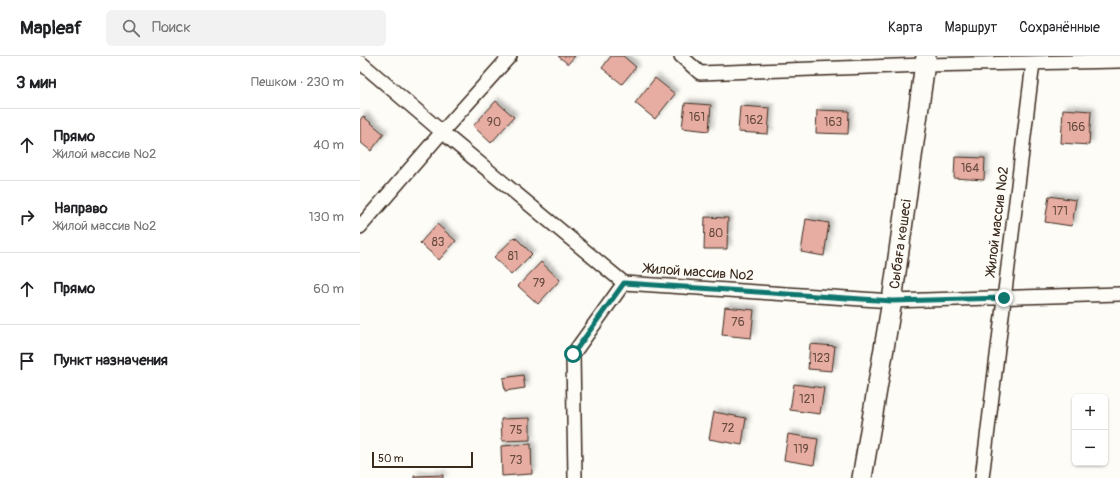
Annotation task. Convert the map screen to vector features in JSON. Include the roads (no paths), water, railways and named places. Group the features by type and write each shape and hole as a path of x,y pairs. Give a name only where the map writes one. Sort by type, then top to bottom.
{"street":[{"path":"360,227 510,56"},
{"path":"681,56 700,72 925,60 1033,63 1120,61"},
{"name":"Сыбаға көшесі","path":"862,478 892,301 925,60"},
{"name":"Жилой массив №2","path":"360,62 624,283 892,301 1120,294"},
{"name":"Жилой массив №2","path":"982,478 1033,63"},
{"name":"Жилой массив №2","path":"576,478 573,354 624,283"}]}
